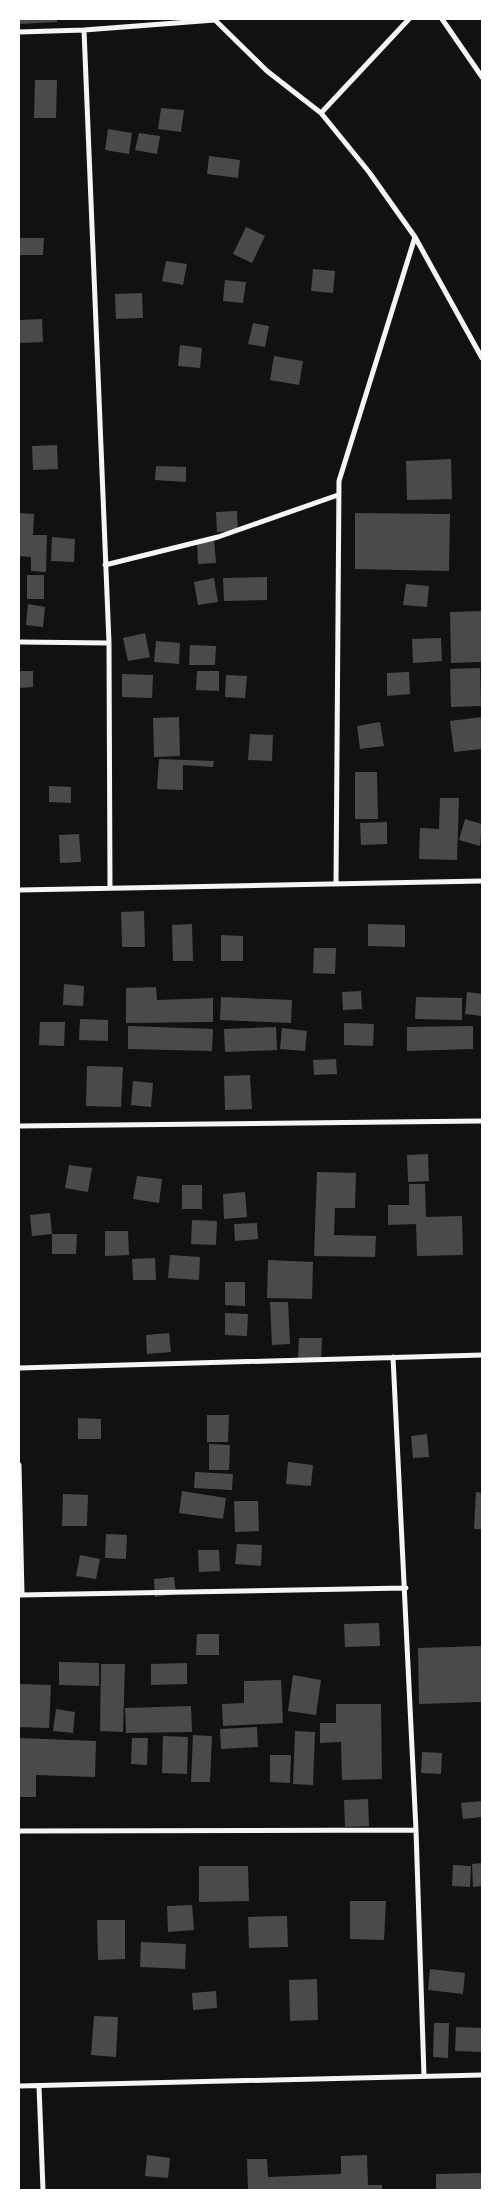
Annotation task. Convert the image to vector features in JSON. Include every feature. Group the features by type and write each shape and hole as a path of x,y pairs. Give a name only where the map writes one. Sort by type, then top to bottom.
{"street":[{"path":"321,114 409,19"},
{"path":"442,19 482,77"},
{"path":"19,32 84,30 214,20 267,71 321,114 369,172 415,237 482,358"},
{"path":"84,30 109,643 110,888"},
{"path":"336,884 339,481 415,237"},
{"path":"105,565 218,537 338,495"},
{"path":"19,642 109,643"},
{"path":"19,890 482,881"},
{"path":"19,1126 482,1121"},
{"path":"19,1368 482,1355"},
{"path":"393,1357 406,1588 424,2076"},
{"path":"19,1465 21,1595 406,1588"},
{"path":"19,1831 416,1830"},
{"path":"19,2086 482,2075"},
{"path":"39,2086 43,2190"}],"building":[{"path":"19,19 57,19 57,22 19,24"},
{"path":"35,80 57,80 56,118 34,118"},
{"path":"161,108 184,110 181,132 158,129"},
{"path":"108,129 132,133 129,154 105,150"},
{"path":"139,133 160,136 157,154 135,150"},
{"path":"209,156 240,160 238,178 207,174"},
{"path":"246,227 265,236 252,263 233,254"},
{"path":"19,238 44,238 43,255 19,255"},
{"path":"166,261 187,264 183,285 162,281"},
{"path":"313,269 335,271 333,293 311,291"},
{"path":"225,280 246,282 243,303 223,301"},
{"path":"142,293 143,318 116,319 115,294"},
{"path":"42,319 43,342 19,343 19,320"},
{"path":"253,323 269,326 265,347 248,344"},
{"path":"180,345 202,348 200,368 178,366"},
{"path":"274,356 303,361 299,385 270,380"},
{"path":"57,445 58,469 33,470 32,446"},
{"path":"451,459 452,499 407,500 406,461"},
{"path":"156,466 186,467 186,482 155,480"},
{"path":"237,511 238,531 217,532 216,512"},
{"path":"19,513 34,514 33,535 47,535 46,572 31,571 31,557 19,556"},
{"path":"355,513 450,514 449,571 355,569"},
{"path":"52,537 75,539 74,562 51,561"},
{"path":"214,539 216,563 198,564 197,541"},
{"path":"27,575 44,575 44,599 27,599"},
{"path":"267,577 267,600 224,601 223,578"},
{"path":"214,578 218,602 198,605 194,582"},
{"path":"406,584 429,586 427,607 403,605"},
{"path":"28,604 45,607 43,627 26,625"},
{"path":"482,611 481,662 451,663 450,612"},
{"path":"145,633 150,657 128,661 123,638"},
{"path":"441,638 442,661 413,663 412,639"},
{"path":"156,641 180,643 179,664 154,662"},
{"path":"190,645 216,646 215,665 189,665"},
{"path":"480,668 481,706 451,707 450,669"},
{"path":"19,671 33,671 33,687 19,688"},
{"path":"197,671 219,671 219,691 196,690"},
{"path":"409,672 410,694 387,696 387,673"},
{"path":"122,674 153,675 152,698 122,697"},
{"path":"226,675 247,676 245,698 225,697"},
{"path":"179,717 180,756 154,757 153,718"},
{"path":"482,717 482,749 454,752 450,721"},
{"path":"380,722 384,746 360,749 357,726"},
{"path":"250,734 273,735 272,761 248,760"},
{"path":"159,759 214,761 213,767 183,765 183,790 157,789"},
{"path":"355,772 377,772 378,819 355,819"},
{"path":"49,786 71,787 71,803 49,802"},
{"path":"440,798 459,798 457,860 419,859 420,828 439,829"},
{"path":"465,819 482,824 480,846 459,840"},
{"path":"387,822 387,844 361,845 360,823"},
{"path":"79,834 81,862 60,863 59,835"},
{"path":"144,911 145,947 122,947 121,912"},
{"path":"192,924 193,961 173,961 172,925"},
{"path":"368,924 405,925 405,947 368,946"},
{"path":"221,935 243,936 243,961 221,961"},
{"path":"314,948 336,948 335,974 313,973"},
{"path":"64,984 84,986 83,1006 63,1005"},
{"path":"156,987 157,1000 213,998 213,1022 126,1023 126,988"},
{"path":"361,991 362,1009 343,1010 342,992"},
{"path":"467,992 482,994 482,1016 465,1014"},
{"path":"221,997 292,1000 291,1023 220,1020"},
{"path":"416,997 462,998 462,1020 415,1019"},
{"path":"80,1019 108,1020 108,1041 79,1040"},
{"path":"40,1022 65,1022 64,1046 39,1045"},
{"path":"344,1023 374,1024 373,1046 344,1045"},
{"path":"128,1026 213,1029 212,1051 128,1049"},
{"path":"473,1026 473,1049 407,1051 407,1027"},
{"path":"276,1027 277,1050 225,1052 224,1029"},
{"path":"282,1028 307,1031 305,1051 280,1049"},
{"path":"336,1059 337,1074 314,1075 313,1060"},
{"path":"87,1066 123,1067 121,1107 86,1106"},
{"path":"250,1075 252,1109 225,1110 224,1076"},
{"path":"133,1081 153,1083 151,1107 131,1105"},
{"path":"428,1154 429,1181 408,1182 407,1155"},
{"path":"69,1165 92,1168 88,1192 65,1188"},
{"path":"317,1172 356,1173 355,1208 335,1208 334,1235 376,1236 375,1257 314,1256"},
{"path":"137,1176 162,1179 159,1203 133,1199"},
{"path":"409,1184 425,1184 426,1217 462,1216 463,1255 417,1256 416,1224 388,1225 388,1205 409,1205"},
{"path":"182,1185 202,1185 202,1209 182,1209"},
{"path":"245,1192 247,1217 224,1219 223,1194"},
{"path":"50,1213 52,1234 32,1236 30,1215"},
{"path":"192,1220 217,1221 216,1245 191,1244"},
{"path":"257,1223 258,1239 235,1241 234,1224"},
{"path":"105,1231 128,1231 129,1255 105,1256"},
{"path":"52,1234 77,1234 76,1254 52,1254"},
{"path":"170,1255 200,1257 199,1280 168,1278"},
{"path":"155,1258 156,1280 133,1280 132,1259"},
{"path":"268,1260 313,1262 312,1299 267,1298"},
{"path":"225,1282 245,1282 245,1306 225,1305"},
{"path":"270,1302 288,1302 290,1344 272,1345"},
{"path":"225,1313 248,1314 247,1336 225,1335"},
{"path":"169,1333 171,1352 147,1354 146,1335"},
{"path":"299,1338 322,1338 321,1360 298,1359"},
{"path":"207,1415 229,1415 228,1442 207,1442"},
{"path":"78,1418 101,1419 101,1439 78,1439"},
{"path":"427,1434 429,1457 413,1458 411,1436"},
{"path":"209,1444 230,1445 229,1470 209,1470"},
{"path":"288,1462 313,1465 311,1486 286,1484"},
{"path":"195,1472 233,1474 232,1490 194,1488"},
{"path":"182,1491 226,1498 223,1519 179,1513"},
{"path":"476,1492 482,1493 482,1529 474,1529"},
{"path":"63,1494 88,1495 87,1526 62,1526"},
{"path":"234,1501 258,1501 259,1531 235,1532"},
{"path":"106,1534 127,1535 126,1559 105,1558"},
{"path":"237,1544 262,1545 261,1566 235,1564"},
{"path":"198,1550 219,1550 220,1571 199,1572"},
{"path":"80,1555 100,1559 96,1579 76,1576"},
{"path":"174,1577 176,1594 155,1597 154,1579"},
{"path":"379,1623 380,1646 345,1647 344,1624"},
{"path":"197,1634 219,1634 219,1655 196,1655"},
{"path":"482,1646 482,1702 419,1704 418,1648"},
{"path":"59,1662 99,1663 99,1686 59,1685"},
{"path":"187,1663 187,1684 151,1685 151,1664"},
{"path":"101,1664 125,1664 123,1732 100,1731"},
{"path":"293,1675 321,1680 316,1715 288,1711"},
{"path":"281,1680 283,1723 223,1726 222,1704 244,1703 244,1681"},
{"path":"19,1684 51,1685 49,1728 19,1727"},
{"path":"336,1704 381,1704 382,1779 342,1780 341,1742 320,1743 320,1723 336,1723"},
{"path":"191,1706 192,1732 126,1733 125,1708"},
{"path":"56,1709 75,1712 73,1733 53,1731"},
{"path":"257,1727 258,1747 221,1749 220,1729"},
{"path":"295,1731 315,1732 313,1785 293,1784"},
{"path":"193,1735 212,1736 210,1782 191,1782"},
{"path":"163,1736 188,1737 187,1774 162,1773"},
{"path":"19,1738 96,1741 95,1777 36,1775 36,1797 19,1797"},
{"path":"132,1738 148,1738 147,1765 131,1764"},
{"path":"422,1752 442,1753 441,1774 421,1773"},
{"path":"270,1755 291,1755 290,1783 270,1782"},
{"path":"368,1799 369,1826 345,1827 344,1800"},
{"path":"482,1801 482,1817 463,1819 461,1803"},
{"path":"482,1863 482,1886 473,1887 472,1864"},
{"path":"453,1865 471,1866 470,1887 452,1886"},
{"path":"199,1866 248,1866 249,1901 199,1902"},
{"path":"350,1901 386,1901 384,1940 350,1939"},
{"path":"192,1905 194,1930 168,1932 167,1906"},
{"path":"287,1916 288,1947 249,1948 248,1917"},
{"path":"97,1920 125,1920 125,1959 98,1960"},
{"path":"141,1942 186,1944 185,1969 140,1967"},
{"path":"430,1969 465,1973 463,1994 428,1990"},
{"path":"317,1979 318,2020 290,2021 289,1980"},
{"path":"216,1991 217,2008 193,2010 192,1993"},
{"path":"94,2016 118,2017 116,2057 91,2055"},
{"path":"434,2023 449,2023 448,2058 433,2057"},
{"path":"456,2027 482,2028 482,2052 455,2051"},
{"path":"147,2155 170,2158 168,2178 145,2176"},
{"path":"367,2155 368,2185 382,2185 382,2190 248,2190 247,2159 267,2159 268,2177 341,2174 341,2156"},
{"path":"482,2173 482,2190 436,2190 436,2174"}]}
